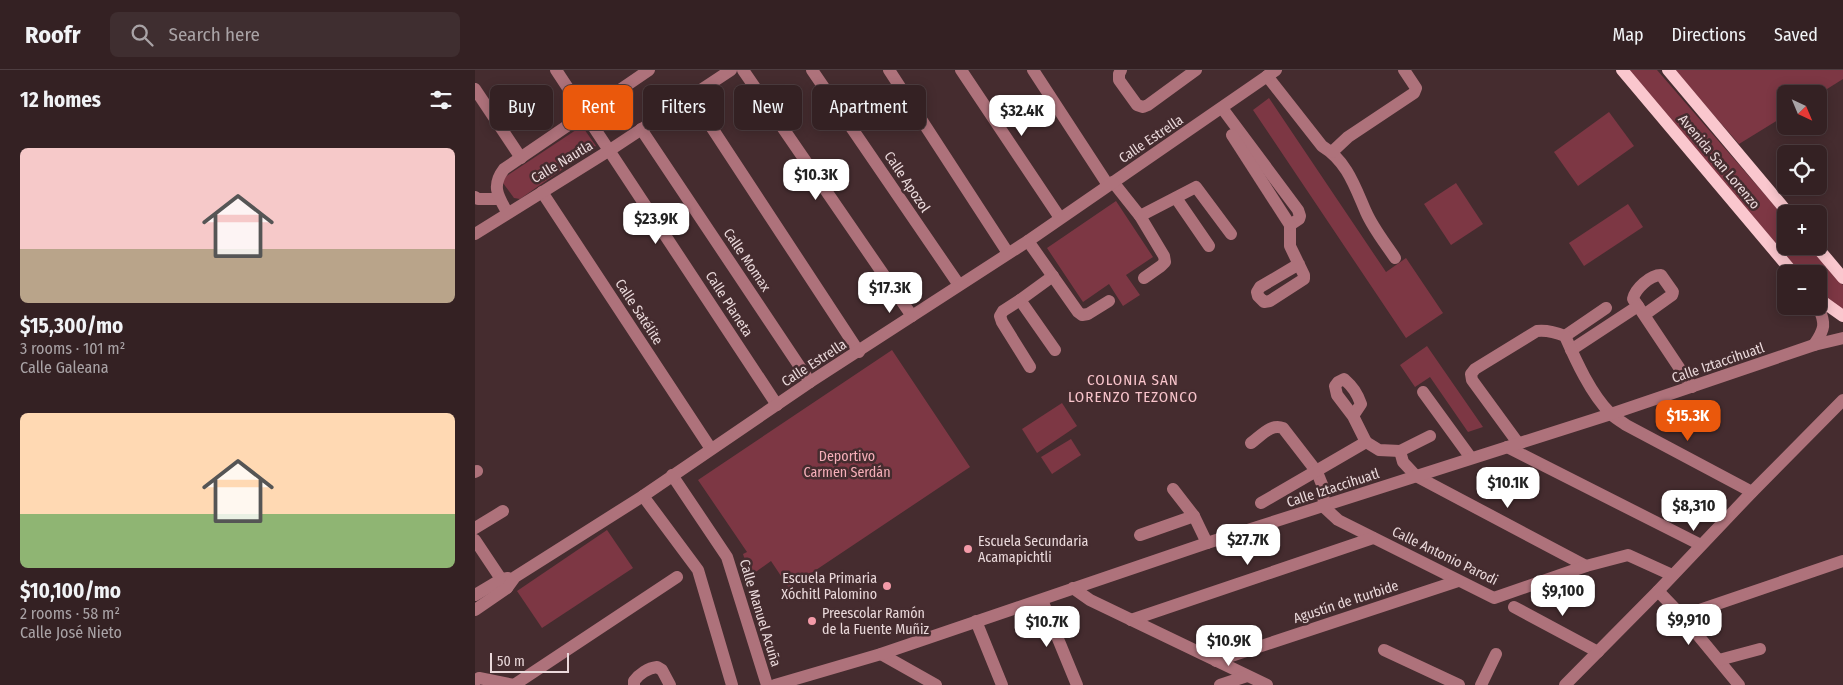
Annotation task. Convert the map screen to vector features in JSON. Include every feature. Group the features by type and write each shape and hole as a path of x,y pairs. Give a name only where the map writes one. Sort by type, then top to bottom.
{"main road":[{"name":"Avenida San Lorenzo","path":"1622,70 1786,265"},
{"name":"Avenida San Lorenzo","path":"1668,70 1781,205"},
{"path":"1824,255 1843,278"},
{"path":"1827,305 1843,316"}],"street":[{"name":"Calle Planeta","path":"556,70 566,85"},
{"name":"Calle Nautla","path":"627,85 649,70"},
{"name":"Calle Nautla","path":"708,85 731,70"},
{"path":"743,70 912,316"},
{"name":"Calle Apozol","path":"812,70 959,285"},
{"path":"889,70 1008,253"},
{"path":"961,70 1060,218"},
{"path":"1033,70 1111,184 1140,216 1164,256 1165,262 1144,278"},
{"path":"1121,70 1119,80 1137,105 1143,106 1148,105 1189,72"},
{"path":"1332,152 1348,136 1414,92 1416,88 1404,70"},
{"path":"1272,73 1321,146 1332,152 1352,178 1367,213 1395,258"},
{"name":"Calle Estrella","path":"475,595 504,583 643,496 810,382 1028,241 1272,73"},
{"path":"475,89 521,158"},
{"path":"1222,108 1298,210 1299,220 1290,225"},
{"name":"Calle Nautla","path":"499,199 496,187 498,177 504,169 563,129"},
{"name":"Calle Nautla","path":"475,234 641,129"},
{"name":"Calle Momax","path":"641,129 810,382"},
{"name":"Calle Planeta","path":"596,130 777,405"},
{"path":"713,130 859,352"},
{"path":"1232,136 1290,225 1290,246 1299,264"},
{"path":"1140,216 1196,187 1231,234"},
{"name":"Calle Satélite","path":"542,192 711,449"},
{"path":"475,197 478,199 499,199 507,212"},
{"path":"1176,198 1209,246"},
{"path":"1028,241 1078,312 1083,315 1088,314 1109,301"},
{"path":"1030,367 1000,316 1003,311 1053,276"},
{"path":"1020,300 1055,350"},
{"path":"1565,336 1606,308"},
{"path":"1571,350 1641,310 1692,387"},
{"path":"1815,345 1823,332 1824,321 1822,315"},
{"path":"1701,545 1512,445 1473,380 1471,374 1475,368 1537,331 1546,330 1565,336 1599,399 1611,414 1626,425 1751,492"},
{"name":"Calle Iztaccihuatl","path":"775,685 881,654 1207,543 1611,414 1815,345 1843,338"},
{"path":"1423,392 1471,458"},
{"path":"1565,685 1658,591 1751,492 1843,400"},
{"path":"1830,413 1843,417"},
{"path":"1353,416 1366,442 1379,450 1399,451 1430,436"},
{"path":"1251,443 1272,426 1277,425 1283,428 1317,472 1323,487 1324,506"},
{"path":"1261,503 1366,442"},
{"path":"1399,451 1403,462 1416,476 1586,566"},
{"name":"Calle Manuel Acuña","path":"672,475 727,557 767,685"},
{"path":"1173,489 1194,516 1207,543"},
{"path":"643,496 698,570 732,685"},
{"name":"Calle Antonio Parodi","path":"1324,506 1338,520 1494,598 1586,566 1628,555 1672,575"},
{"path":"475,528 503,511"},
{"path":"1140,535 1194,516"},
{"path":"1131,620 1373,538"},
{"path":"475,540 504,583"},
{"path":"1682,616 1843,560"},
{"path":"475,681 479,678 515,685 677,577"},
{"name":"Agustín de Iturbide","path":"1215,660 1458,581"},
{"name":"Calle Estrella","path":"475,610 504,583"},
{"path":"1073,588 1090,600 1267,685"},
{"path":"1658,591 1682,616 1739,685"},
{"path":"1042,600 1077,685"},
{"path":"1514,606 1598,652"},
{"path":"976,621 1002,685"},
{"path":"1719,660 1760,649"},
{"path":"1385,650 1459,685"},
{"path":"881,654 936,685"},
{"path":"1481,685 1496,654"},
{"path":"635,685 634,681 637,676 651,668 657,667 662,670 670,685"},
{"path":"1220,685 1247,676"}],"green space":[{"path":"1627,70 1657,70 1777,209 1777,250"},
{"path":"1674,70 1843,70 1843,79 1827,89 1827,85 1777,85 1777,121 1739,144"},
{"path":"1269,98 1386,272 1406,258 1443,313 1406,338 1253,110"},
{"path":"1609,112 1634,146 1578,186 1554,152"},
{"path":"576,130 585,130 596,146 520,199 514,198 503,183 505,177"},
{"path":"1456,183 1483,224 1451,245 1424,204"},
{"path":"1116,201 1153,257 1126,275 1140,295 1123,306 1109,284 1083,302 1047,248"},
{"path":"1628,204 1643,227 1584,266 1569,243"},
{"path":"1781,255 1818,255 1826,265 1790,265"},
{"path":"1827,266 1843,285 1843,317 1827,304"},
{"path":"1427,346 1483,427 1468,432 1430,377 1415,387 1400,365"},
{"name":"Deportivo Carmen Serdán","path":"892,350 970,467 789,588 771,561 750,576 743,554 747,552 698,480"},
{"path":"1062,403 1077,426 1037,453 1022,429"},
{"path":"1071,439 1081,455 1052,474 1041,457"},
{"path":"607,530 633,568 542,628 517,591"}],"place":[{"name":"Escuela Secundaria Acamapichtli","path":"968,549"},
{"name":"Escuela Primaria Xóchitl Palomino","path":"887,586"},
{"name":"Preescolar Ramón de la Fuente Muñiz","path":"812,621"}],"district":[{"name":"COLONIA SAN LORENZO TEZONCO","path":"1133,388"}]}
